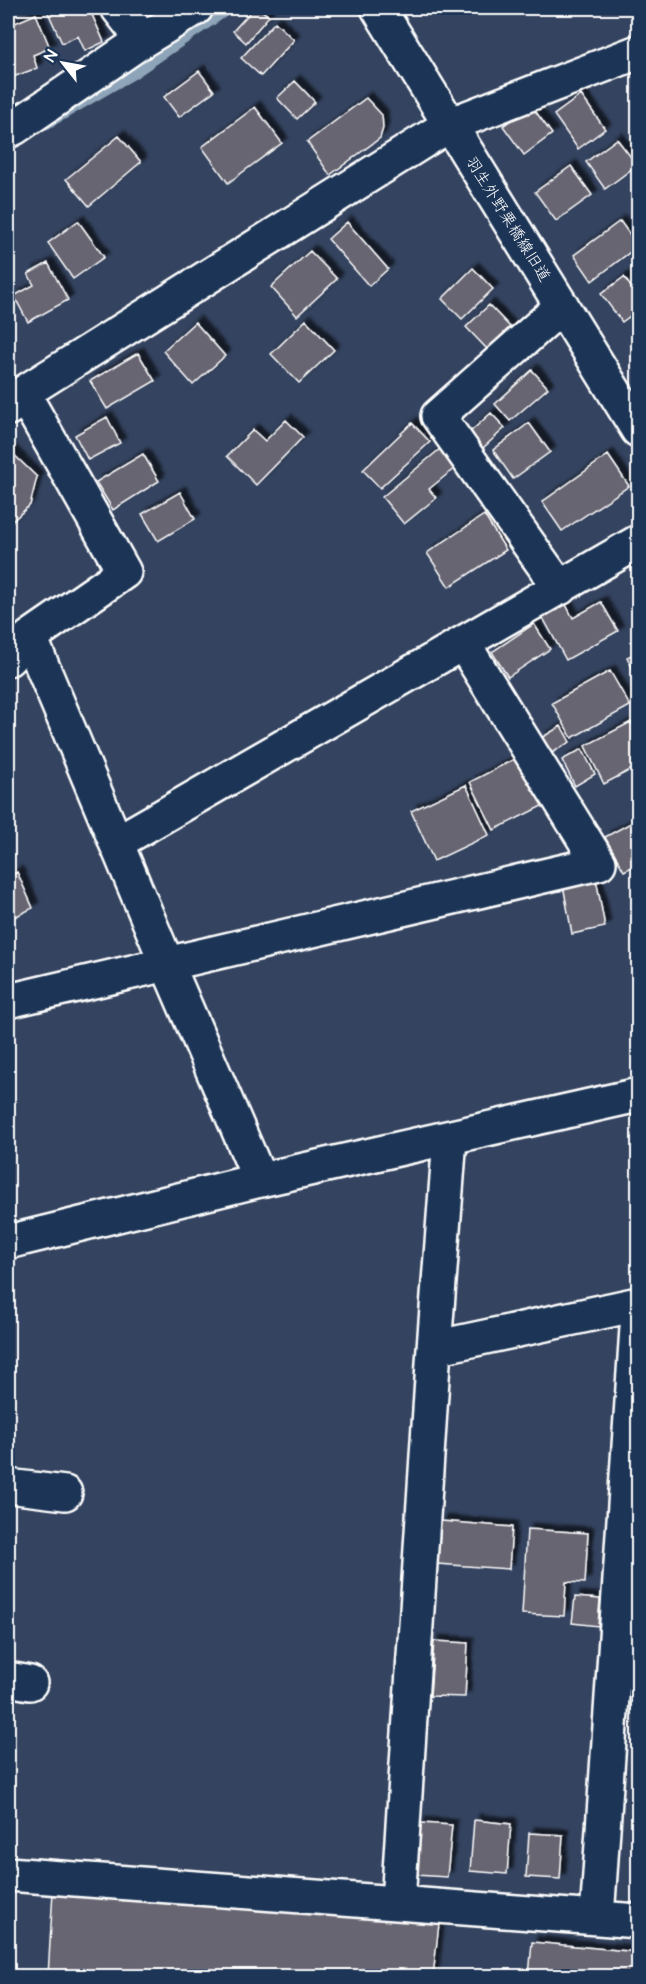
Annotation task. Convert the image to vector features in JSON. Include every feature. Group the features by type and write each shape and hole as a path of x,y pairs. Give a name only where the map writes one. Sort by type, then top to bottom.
{"street":[{"path":"118,8 143,40"},
{"path":"8,131 143,40 196,8"},
{"name":"羽生外野栗橋線旧道","path":"378,8 639,430"},
{"path":"260,1180 116,843 19,648 124,573 15,401 449,125 639,51"},
{"path":"560,588 438,416 562,306"},
{"path":"116,843 639,542"},
{"path":"8,1001 599,863 463,643"},
{"path":"8,1242 260,1180 639,1095"},
{"path":"398,1902 450,1138"},
{"path":"434,1348 639,1304"},
{"path":"597,1918 625,1712 639,1313"},
{"path":"8,1486 65,1493"},
{"path":"8,1874 639,1921"}],"building":[{"path":"46,8 89,8 104,42 85,51 78,36 62,43"},
{"path":"254,8 258,8 269,16 246,43 233,31"},
{"path":"36,14 50,48 33,55 37,68 13,77 8,62 8,26"},
{"path":"275,22 294,40 261,76 241,58"},
{"path":"199,71 214,91 179,117 164,97"},
{"path":"295,81 315,102 297,119 277,98"},
{"path":"581,95 605,129 578,149 554,115"},
{"path":"366,98 382,115 383,128 380,138 330,175 307,142"},
{"path":"531,105 552,134 524,155 503,126"},
{"path":"255,107 282,143 228,183 202,147"},
{"path":"119,136 141,162 89,206 66,179"},
{"path":"617,139 637,165 605,189 586,162"},
{"path":"571,166 592,195 556,221 535,192"},
{"path":"78,221 104,257 73,279 48,243"},
{"path":"620,221 638,246 592,281 574,255"},
{"path":"347,222 388,269 369,286 328,239"},
{"path":"310,251 337,279 297,316 271,287"},
{"path":"48,263 68,300 28,322 14,296 34,285 28,274"},
{"path":"473,268 493,289 462,319 442,299"},
{"path":"624,277 638,297 638,310 622,322 601,294"},
{"path":"489,305 510,327 487,349 466,327"},
{"path":"306,320 334,350 299,383 271,354"},
{"path":"195,322 225,356 193,385 163,351"},
{"path":"138,353 155,381 107,409 90,381"},
{"path":"532,370 548,388 510,421 495,404"},
{"path":"491,413 505,428 483,448 469,433"},
{"path":"107,417 120,443 88,460 75,435"},
{"path":"286,420 303,437 256,485 227,456 253,430 265,441"},
{"path":"412,423 430,442 380,488 363,470"},
{"path":"529,423 550,452 513,479 493,450"},
{"path":"8,449 37,477 30,505 8,525"},
{"path":"440,449 455,468 429,489 436,498 404,524 382,497"},
{"path":"143,454 159,481 113,510 96,482"},
{"path":"608,455 629,486 562,531 542,502"},
{"path":"180,492 195,519 158,541 142,514"},
{"path":"484,515 506,550 449,587 427,553"},
{"path":"601,602 618,631 566,660 542,616 565,603 573,618"},
{"path":"534,624 550,649 508,677 492,652"},
{"path":"638,652 638,680 627,657"},
{"path":"610,671 630,706 572,738 552,703"},
{"path":"631,722 638,736 638,766 604,784 585,746"},
{"path":"561,726 570,742 550,754 541,738"},
{"path":"582,749 595,774 575,786 562,760"},
{"path":"520,756 544,805 494,830 470,782"},
{"path":"466,785 489,835 434,861 411,811"},
{"path":"638,819 638,864 624,871 605,837"},
{"path":"17,872 33,908 8,920 8,877"},
{"path":"596,878 605,927 572,934 563,885"},
{"path":"441,1521 512,1527 509,1569 437,1564"},
{"path":"527,1529 588,1533 585,1583 566,1582 564,1616 522,1614"},
{"path":"575,1597 600,1599 598,1626 572,1623"},
{"path":"434,1641 468,1643 465,1697 430,1696"},
{"path":"474,1820 511,1824 507,1874 470,1871"},
{"path":"420,1823 452,1825 447,1877 415,1875"},
{"path":"529,1833 563,1835 560,1879 526,1877"},
{"path":"53,1891 440,1915 433,1976 48,1976"},
{"path":"532,1942 638,1952 638,1976 529,1976"}],"waterway":[{"path":"46,125 134,74 231,8"}]}
